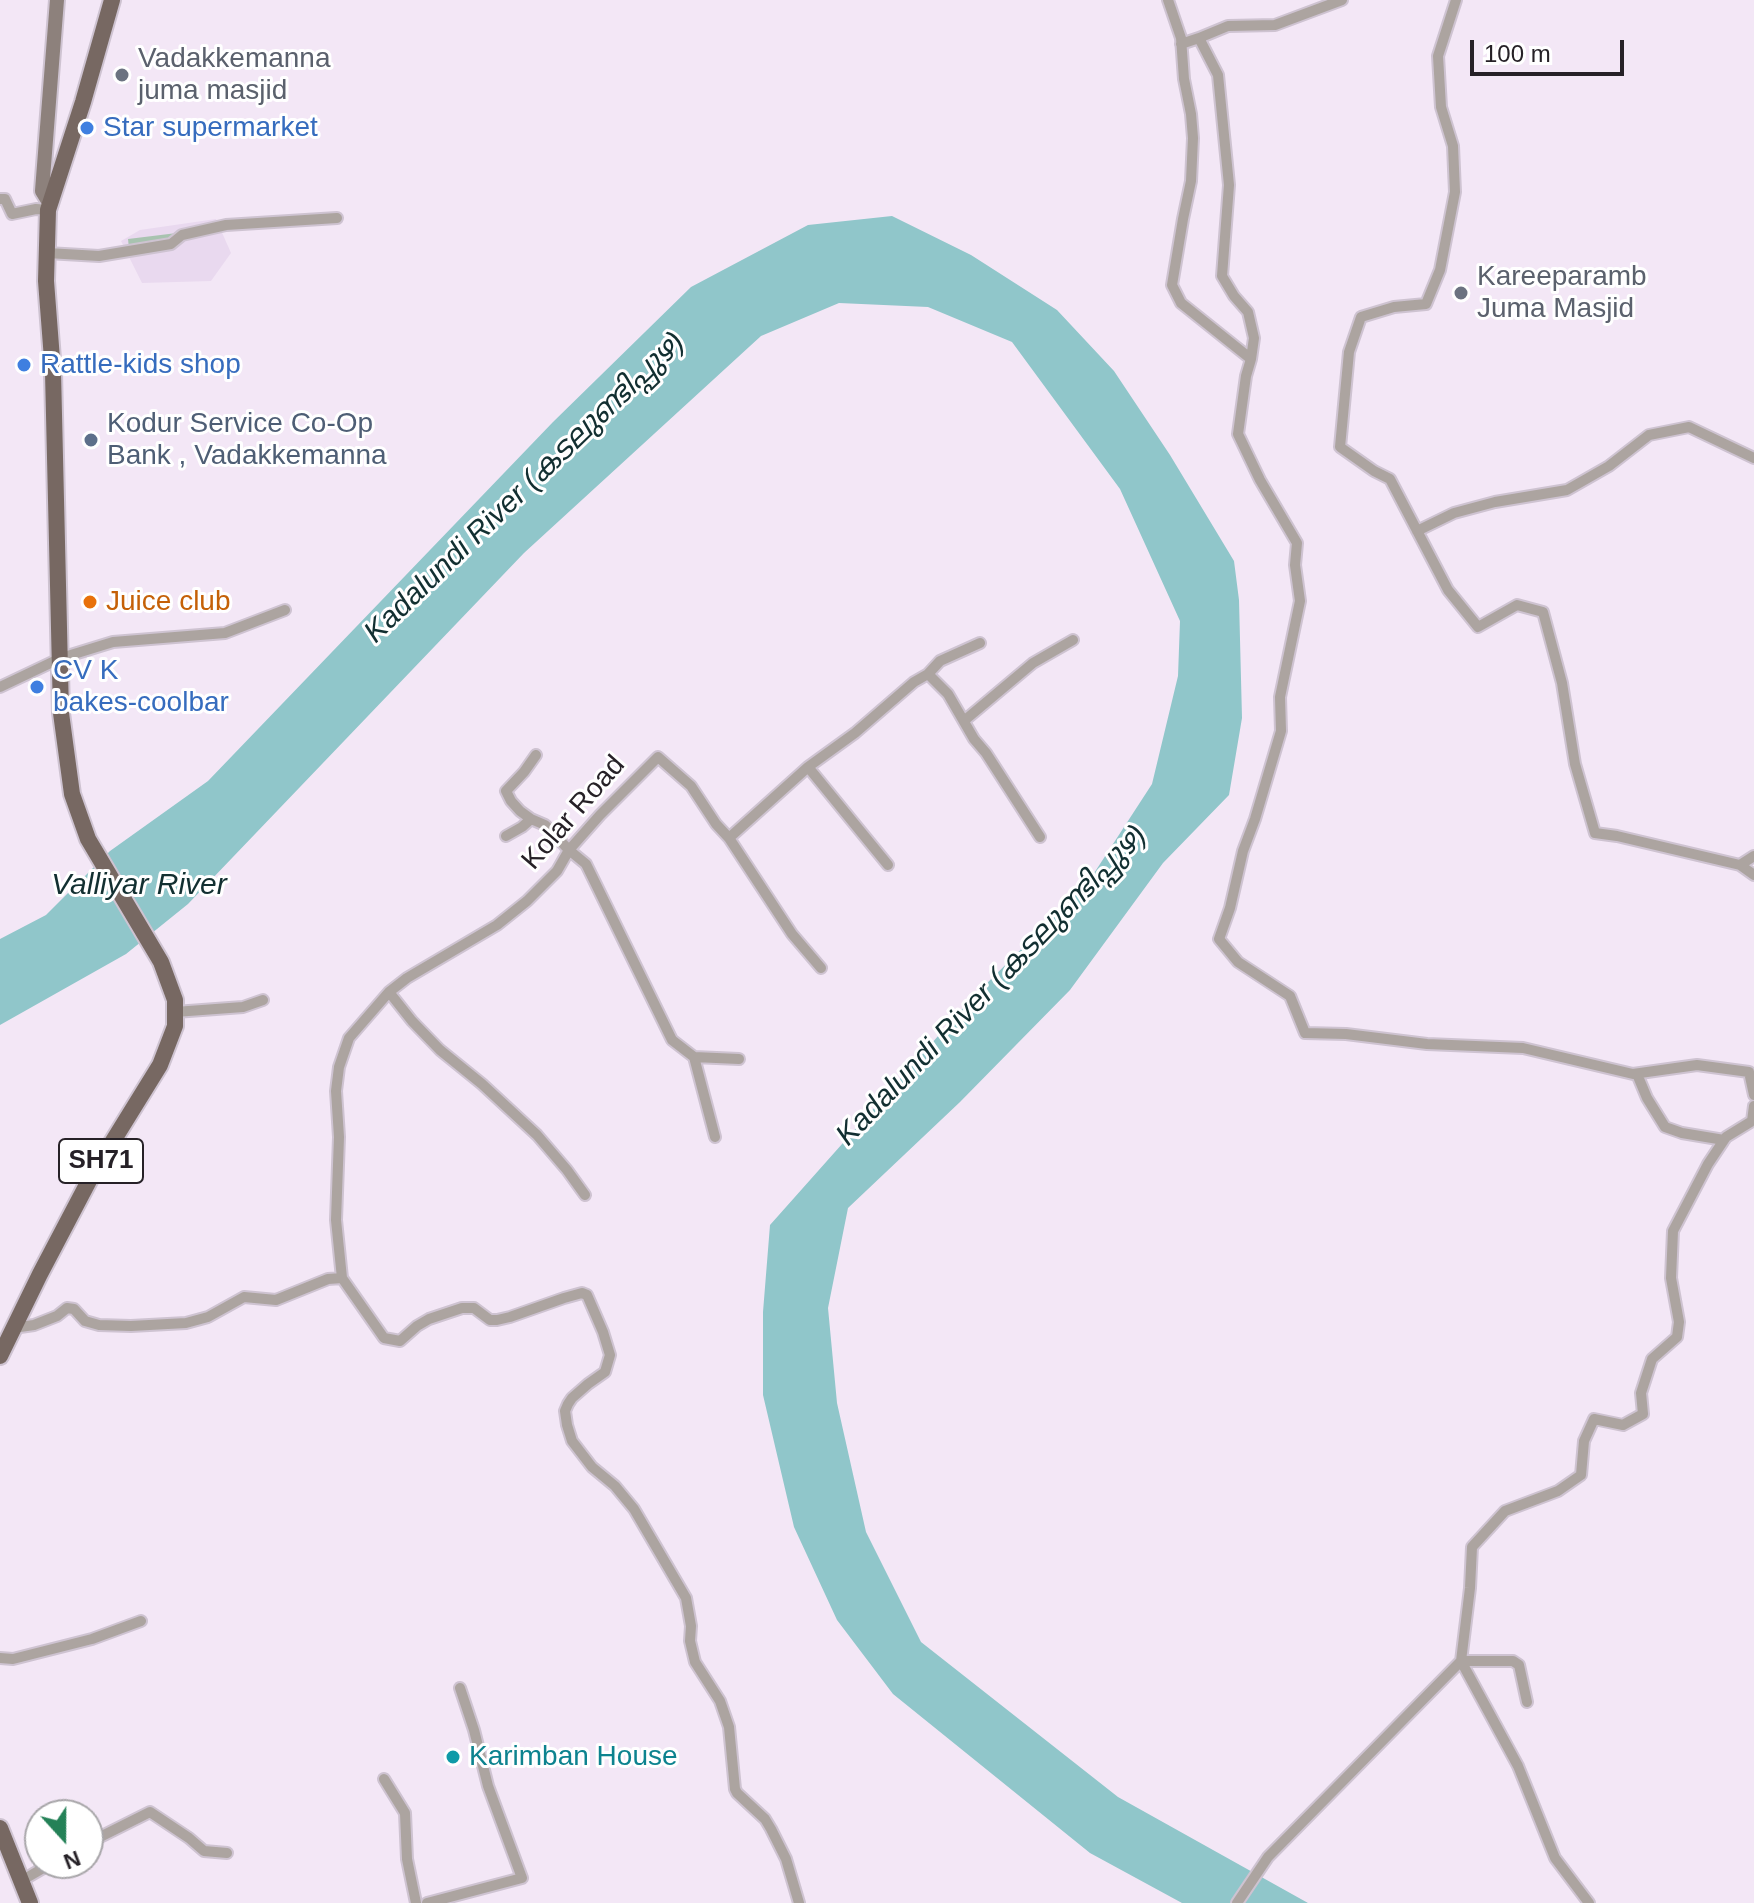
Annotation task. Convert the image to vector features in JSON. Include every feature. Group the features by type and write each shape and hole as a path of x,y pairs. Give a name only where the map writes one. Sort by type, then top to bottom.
{"main road":[{"path":"49,207 42,191 57,0"},
{"name":"SH71","path":"0,1355 92,1175 160,1065 175,1026 175,1000 161,962 88,839 72,794 61,713 53,372 46,281 49,207 112,0"},
{"path":"0,1828 6,1860 21,1881 30,1903"}],"street":[{"path":"1168,0 1181,38 1193,138 1191,181 1172,285 1181,303 1251,359"},
{"path":"1181,44 1228,26 1275,25 1342,0"},
{"path":"1426,304 1440,270 1455,192 1453,146 1441,107 1438,56 1456,0"},
{"path":"1199,38 1218,75 1221,93 1229,185 1222,276 1248,312 1254,338 1238,434 1260,480 1297,543 1295,565 1300,601 1280,697 1281,731 1219,939 1238,962 1290,996 1305,1033 1346,1034 1427,1044 1523,1048 1633,1074 1697,1065 1749,1072 1754,1095"},
{"path":"0,199 5,199 12,214 49,207"},
{"path":"47,253 99,256 171,244 182,235 226,225 337,218"},
{"path":"1426,304 1430,296 1446,285"},
{"path":"1426,304 1394,307 1361,317 1349,352 1340,447 1390,479 1448,590 1478,627 1517,605 1543,612 1562,683 1575,764 1595,833 1740,865 1754,875"},
{"path":"1417,531 1454,513 1495,502 1567,490 1609,466 1649,435 1689,427 1754,458"},
{"path":"0,687 61,658 113,642 225,633 285,610"},
{"path":"965,720 1033,663 1073,640"},
{"path":"821,968 792,934 729,838 808,767 855,733 940,661 980,643"},
{"path":"928,674 948,694 974,739 1040,837"},
{"path":"536,755 506,791 520,811 545,825 586,864 672,1040 694,1057 739,1059"},
{"name":"Kolar Road","path":"342,1278 336,1220 339,1137 336,1091 339,1067 349,1038 389,992 407,978 497,925 517,909 557,871 569,850 600,815 658,757 691,786 729,838"},
{"path":"808,767 888,865"},
{"path":"506,836 531,819"},
{"path":"1740,865 1754,856"},
{"path":"389,992 440,1050 537,1135 585,1195"},
{"path":"175,1012 243,1007 263,1000"},
{"path":"694,1057 715,1137"},
{"path":"1637,1074 1665,1127 1724,1140"},
{"path":"1589,1903 1555,1858 1518,1766 1461,1661 1472,1547 1505,1511 1558,1491 1581,1475 1584,1441 1594,1419 1623,1425 1643,1414 1641,1393 1652,1359 1677,1337 1679,1322 1671,1278 1673,1231 1708,1164 1726,1137 1753,1122 1754,1106"},
{"path":"13,1328 34,1325 57,1316 67,1308 74,1309 85,1321 99,1325 186,1323 208,1317 244,1297 276,1300 328,1279 342,1278 384,1338 400,1341 429,1319 462,1308 474,1308 490,1320 497,1320 564,1298 582,1293 587,1295 610,1355 605,1372 568,1404 565,1411 572,1441 592,1467 615,1486 634,1509 686,1598 695,1662 720,1701 729,1727 735,1789 765,1819 786,1859 799,1903"},
{"path":"0,1658 13,1659 92,1639 141,1621"},
{"path":"1237,1903 1268,1857 1461,1661 1513,1661 1519,1665 1527,1702"},
{"path":"427,1903 522,1878 488,1786 460,1688"},
{"path":"384,1779 405,1813 407,1859 416,1903"},
{"path":"104,1835 150,1812 204,1851 227,1853"}],"shaded area":[{"path":"216,219 231,253 211,281 142,283 121,241 140,230"},
{"path":"177,233 179,243 168,250 129,248 128,239"}],"water":[{"name":"Valliyar River","path":"892,216 971,255 1057,310 1114,371 1170,455 1234,561 1239,600 1242,718 1229,795 1163,863 1070,990 960,1102 848,1208 828,1308 837,1403 866,1532 921,1642 1118,1797 1308,1903 1182,1903 1090,1853 893,1694 837,1620 794,1527 763,1395 763,1312 770,1225 971,999 1087,884 1152,784 1178,676 1180,621 1120,489 1012,342 928,307 839,303 761,336 524,553 188,904 126,954 0,1025 0,939 46,915 110,851 208,781 553,422 691,287 808,225"}],"place":[{"name":"Vadakkemanna juma masjid","path":"122,75"},
{"name":"Star supermarket","path":"87,128"},
{"name":"Kareeparamb Juma Masjid","path":"1461,293"},
{"name":"Rattle-kids shop","path":"24,365"},
{"name":"Kodur Service Co-Op Bank , Vadakkemanna","path":"91,440"},
{"name":"Juice club","path":"90,602"},
{"name":"CV K bakes-coolbar","path":"37,687"},
{"name":"Karimban House","path":"453,1757"}],"water label":[{"name":"Kadalundi River (കടലുണ്ടിപ്പുഴ)","path":"525,488"},
{"name":"Kadalundi River (കടലുണ്ടിപ്പുഴ)","path":"992,986"}]}
